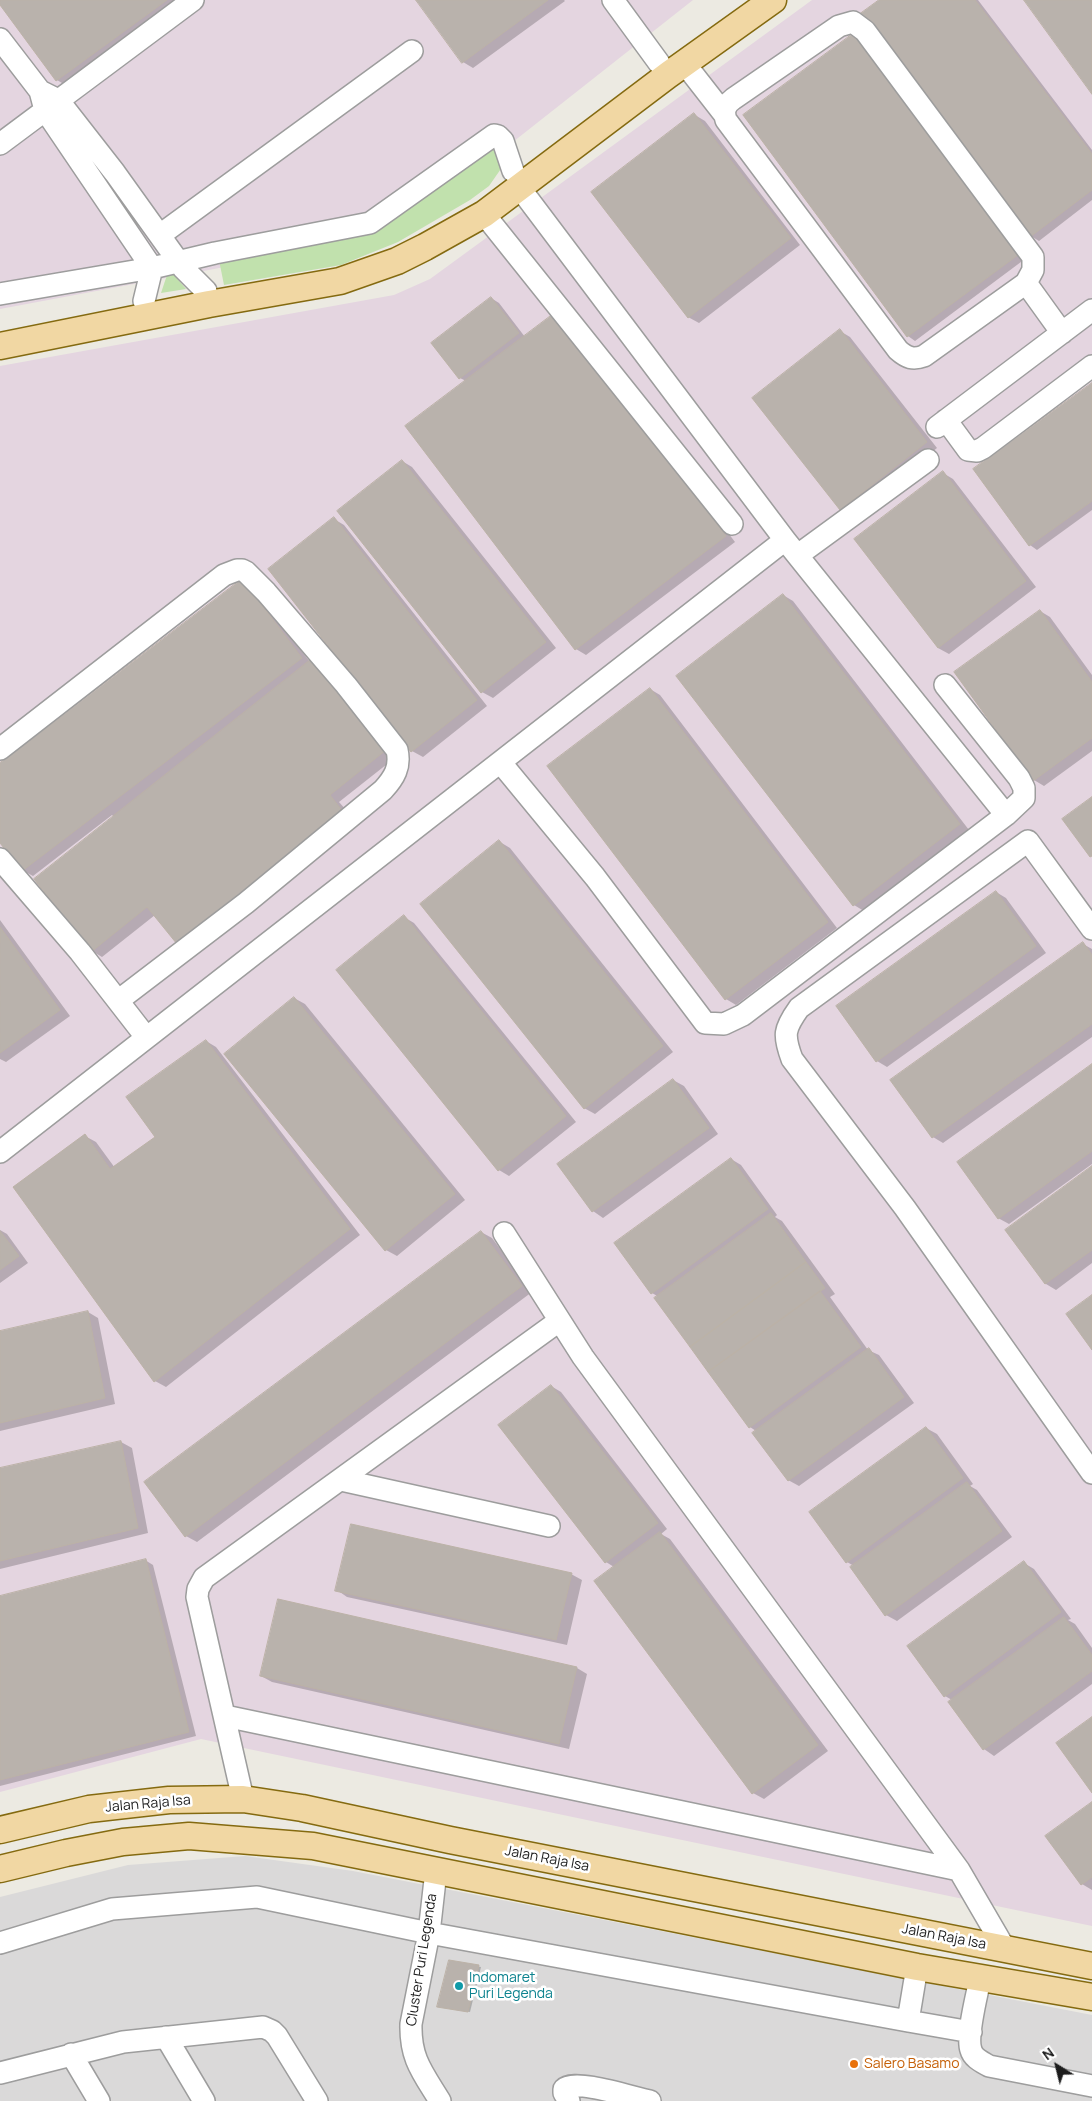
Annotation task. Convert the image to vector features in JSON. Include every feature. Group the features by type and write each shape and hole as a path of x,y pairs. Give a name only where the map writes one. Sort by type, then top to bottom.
{"main road":[{"path":"0,328 142,310 208,298 340,281 397,261 484,214 516,179 659,63 745,0"},
{"path":"208,298 341,265 393,248 516,179 685,64 773,0"},
{"path":"0,346 142,310"},
{"name":"Jalan Raja Isa","path":"0,1830 89,1810 170,1800 243,1799 302,1808 450,1840 1092,1966"},
{"path":"0,1869 123,1842 189,1836 313,1846 917,1967 1092,1997"}],"street":[{"path":"0,144 48,100 193,0"},
{"path":"613,0 659,63"},
{"path":"685,64 904,356 917,359 924,356 1026,282 1034,263 1031,251 865,30 853,22 839,26 733,99 726,106 724,114"},
{"path":"0,38 48,100 115,174 208,298"},
{"path":"160,235 412,51"},
{"path":"48,100 152,268 142,310"},
{"path":"0,294 152,268 215,253 370,224 494,135 498,136 503,141 516,179 792,548 1006,815"},
{"path":"484,214 732,524"},
{"path":"1026,282 1062,332"},
{"path":"1092,310 941,424 968,450 977,451 1092,366"},
{"path":"0,1152 501,762 792,548 928,460"},
{"path":"0,749 224,575 237,570 246,572 266,592 346,685 396,750 399,760 397,770 384,790 246,903 119,1000"},
{"path":"501,762 595,877 704,1023 724,1024 743,1015 1006,815 1024,798 1026,794 1023,784 945,685"},
{"path":"1092,929 1028,841 799,1008 785,1031 786,1044 792,1059 905,1208 1092,1472"},
{"path":"0,859 119,1000 146,1037"},
{"path":"504,1233 582,1357 959,1870 1005,1949"},
{"path":"243,1799 198,1596 200,1584 212,1572 559,1321"},
{"path":"340,1480 549,1526"},
{"path":"225,1716 959,1870"},
{"name":"Cluster Puri Legenda","path":"436,1871 429,1933 411,2024 411,2040 415,2058 440,2101"},
{"path":"0,1943 112,1909 257,1897 429,1933 970,2032"},
{"path":"908,2021 917,1967"},
{"path":"980,1979 970,2032 971,2050 975,2057 988,2066 1092,2086"},
{"path":"0,2073 123,2042 257,2027 267,2028 281,2042 317,2101"},
{"path":"166,2037 204,2101"},
{"path":"71,2054 99,2101"},
{"path":"568,2101 564,2089 573,2084 607,2090 642,2100"}],"shaded area":[{"path":"0,0 693,0 504,149 337,246 0,309"},
{"path":"812,0 1092,0 1092,1926 201,1739 0,1792 0,366 394,295 430,279"},
{"path":"245,1856 353,1871 1092,2015 1092,2101 0,2101 0,1897 128,1865"}],"green space":[{"path":"493,145 505,163 489,186 470,200 398,242 341,265 224,285 218,255 373,228"},
{"path":"169,269 186,289 161,293"}],"building":[{"path":"0,0 167,0 56,81 0,5"},
{"path":"416,0 548,0 462,63"},
{"path":"879,0 975,0 1092,154 1092,190 1030,237 860,14"},
{"path":"1024,0 1092,0 1092,94"},
{"path":"858,30 1022,252 907,337 743,115"},
{"path":"694,113 791,238 688,318 591,192"},
{"path":"491,297 519,333 459,379 431,343"},
{"path":"556,312 726,536 575,650 405,426"},
{"path":"840,329 927,442 840,510 752,398"},
{"path":"1092,383 1092,501 1029,546 973,469"},
{"path":"402,460 546,642 481,693 337,511"},
{"path":"943,471 1026,581 938,648 854,539"},
{"path":"334,517 477,700 411,752 268,569"},
{"path":"242,579 302,658 22,871 0,843 0,763"},
{"path":"783,594 960,824 853,906 676,676"},
{"path":"1040,610 1092,682 1092,738 1033,781 954,672"},
{"path":"313,658 386,750 330,795 343,812 177,944 147,907 91,952 34,879"},
{"path":"650,688 828,922 725,1000 547,766"},
{"path":"1092,797 1092,856 1090,857 1062,819"},
{"path":"499,840 663,1046 584,1109 420,904"},
{"path":"996,891 1036,946 876,1062 836,1006"},
{"path":"404,915 566,1116 498,1171 336,970"},
{"path":"0,927 60,1010 0,1053"},
{"path":"1083,942 1092,955 1092,1024 932,1138 890,1080"},
{"path":"294,997 455,1194 385,1251 224,1054"},
{"path":"206,1040 350,1229 154,1382 13,1187 85,1134 110,1169 155,1137 126,1097"},
{"path":"1092,1064 1092,1151 998,1219 957,1162"},
{"path":"673,1079 709,1128 592,1212 557,1164"},
{"path":"731,1158 768,1209 651,1294 614,1243"},
{"path":"1092,1166 1092,1250 1045,1284 1005,1230"},
{"path":"771,1213 806,1262 690,1347 654,1298"},
{"path":"0,1231 19,1256 0,1270"},
{"path":"481,1231 522,1286 185,1537 144,1482"},
{"path":"806,1262 825,1288 708,1372 690,1347"},
{"path":"820,1291 861,1347 749,1428 708,1372"},
{"path":"1092,1295 1092,1350 1066,1314"},
{"path":"88,1311 105,1398 0,1423 0,1331"},
{"path":"869,1348 904,1397 788,1481 752,1433"},
{"path":"551,1385 658,1523 605,1563 498,1425"},
{"path":"926,1427 963,1478 846,1563 809,1512"},
{"path":"121,1441 138,1528 0,1561 0,1468"},
{"path":"967,1482 1002,1531 885,1616 850,1567"},
{"path":"351,1524 572,1573 556,1640 335,1591"},
{"path":"660,1532 818,1745 752,1794 594,1581"},
{"path":"146,1559 189,1732 0,1780 0,1596"},
{"path":"1024,1561 1061,1612 944,1697 907,1646"},
{"path":"278,1599 577,1667 559,1744 260,1676"},
{"path":"1064,1617 1092,1655 1092,1671 983,1750 948,1702"},
{"path":"1092,1717 1092,1793 1056,1743"},
{"path":"1092,1802 1092,1877 1081,1885 1045,1836"},
{"name":"Indomaret Puri Legenda","path":"449,1960 479,1965 468,2012 437,2007"}],"place":[{"name":"Indomaret Puri Legenda","path":"459,1986"},
{"name":"Salero Basamo","path":"854,2064"}]}
